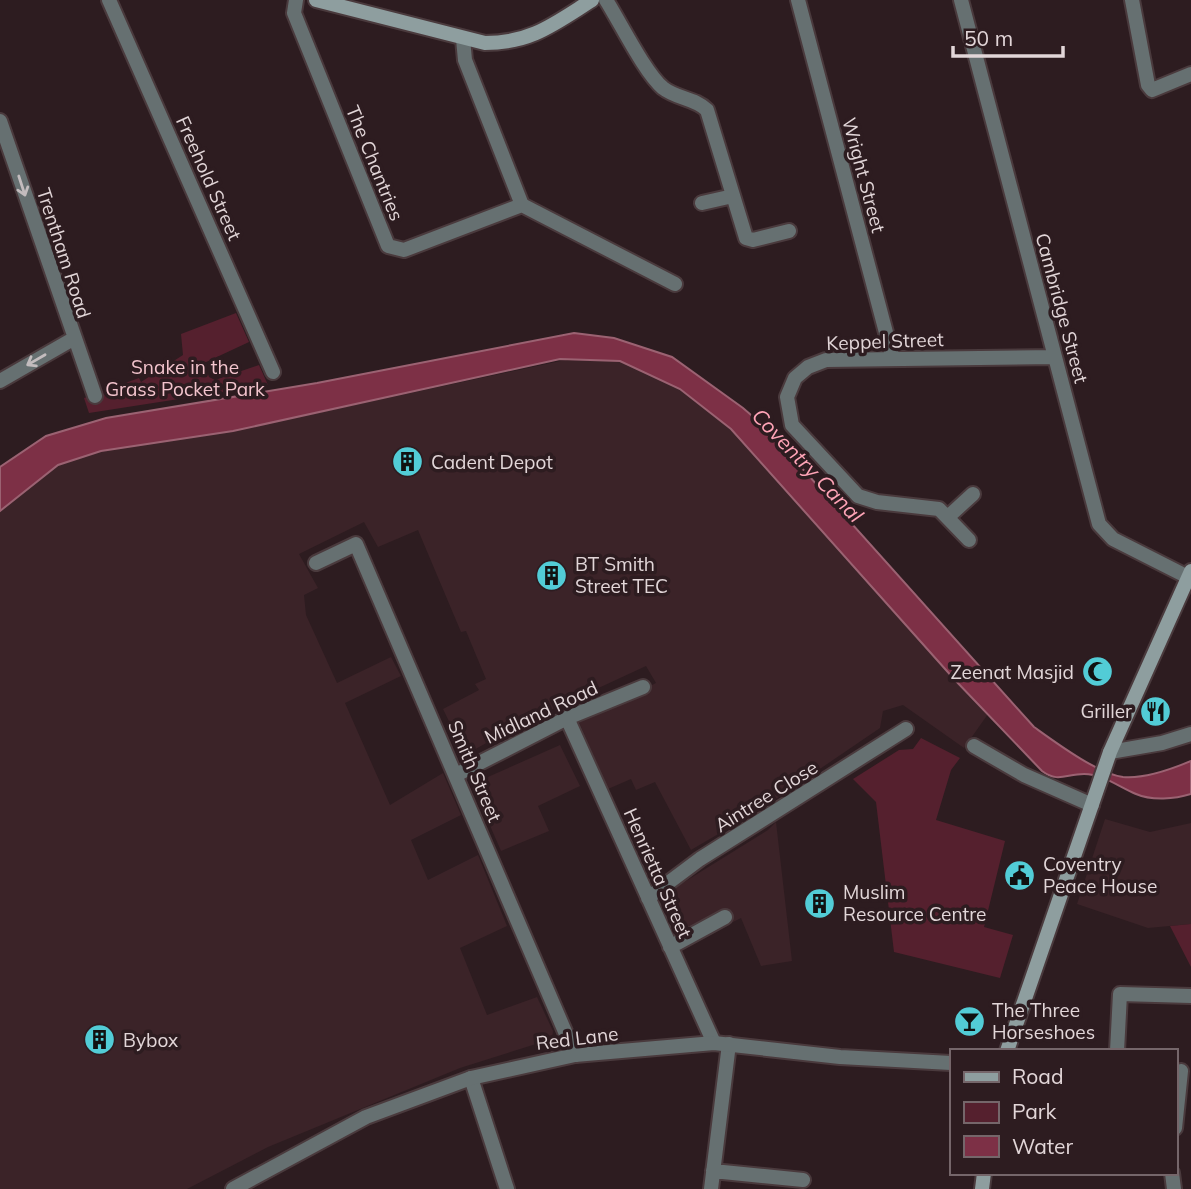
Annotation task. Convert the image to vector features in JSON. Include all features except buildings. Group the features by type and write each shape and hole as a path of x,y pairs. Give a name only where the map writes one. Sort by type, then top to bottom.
{"main road":[{"path":"316,0 485,43 523,39 539,34 592,0"},
{"path":"1008,1049 1110,755 1190,574"}],"street":[{"name":"Freehold Street","path":"109,0 273,372"},
{"name":"The Chantries","path":"296,0 294,13 388,246 404,250 522,205"},
{"path":"606,0 658,83 676,96 693,101 707,110 746,238 753,240 789,231"},
{"name":"Wright Street","path":"798,0 893,359"},
{"name":"Cambridge Street","path":"961,0 1099,524 1113,539 1190,574"},
{"path":"1132,0 1148,85 1152,90 1191,74"},
{"path":"463,39 466,60 522,205 675,284"},
{"name":"Trentham Road","path":"0,121 94,396"},
{"path":"702,203 733,196"},
{"path":"0,381 73,339"},
{"name":"Keppel Street","path":"949,516 939,509 877,502 858,496 792,425 788,397 796,379 808,367 826,360 1055,357"},
{"path":"969,540 949,516 973,494"},
{"name":"Smith Street","path":"316,563 356,544 575,1055"},
{"name":"Midland Road","path":"456,775 567,718 643,687"},
{"name":"Henrietta Street","path":"567,718 670,947 721,1044"},
{"name":"Aintree Close","path":"648,898 700,859 906,729"},
{"path":"1110,755 1191,734"},
{"path":"974,746 1024,775 1093,802"},
{"path":"670,947 726,917"},
{"path":"1117,1049 1120,994 1191,996"},
{"path":"711,1189 721,1044"},
{"name":"Red Lane","path":"233,1189 366,1116 471,1078 575,1055 721,1044 840,1057 950,1063"},
{"path":"1177,1111 1182,1070"},
{"path":"471,1078 507,1189"},
{"path":"713,1171 803,1180"}],"shaded area":[{"path":"579,357 620,361 639,368 680,389 731,429 988,714 964,748 903,705 883,711 880,728 761,809 691,850 655,782 636,790 631,779 608,789 579,722 656,683 646,666 521,724 470,752 463,750 443,709 479,690 475,684 486,679 466,631 461,632 418,530 378,547 364,522 299,554 318,588 304,595 306,615 337,683 391,657 401,676 345,703 390,805 443,773 461,815 411,840 428,880 478,855 507,926 460,948 487,1015 537,997 553,1031 552,1039 460,1068 268,1147 187,1189 0,1189 0,511 58,465 101,451 233,431"},
{"path":"560,745 580,786 538,806 549,831 501,851 472,784"},
{"path":"1105,819 1150,832 1191,823 1191,924 1148,928 1077,904"},
{"path":"776,822 792,961 761,966 741,918 683,947 665,899 673,889 768,830"}],"green space":[{"name":"Snake in the Grass Pocket Park","path":"236,313 249,342 204,363 209,377 215,380 259,365 268,385 89,413 84,398 139,378 141,382 183,355 181,334"},
{"path":"921,738 960,758 951,770 936,820 1005,841 984,927 1013,935 1000,978 894,952 876,802 853,779 899,750 913,749"},
{"path":"1191,924 1191,967 1170,926"}],"water":[{"path":"574,333 614,338 672,357 743,408 766,428 1034,727 1089,764 1113,775 1149,775 1191,761 1191,794 1149,798 1098,776 1084,774 1053,777 1042,771 954,679 731,429 680,389 620,361 560,359 233,431 101,451 58,465 0,511 0,467 46,436 106,418 317,383"}],"place":[{"name":"Cadent Depot","path":"408,462"},
{"name":"BT Smith Street TEC","path":"552,575"},
{"name":"Zeenat Masjid","path":"1097,672"},
{"name":"Griller","path":"1155,711"},
{"name":"Coventry Peace House","path":"1020,875"},
{"name":"Muslim Resource Centre","path":"820,903"},
{"name":"The Three Horseshoes","path":"969,1021"},
{"name":"Bybox","path":"100,1040"}],"water label":[{"name":"Coventry Canal","path":"808,465"}]}
